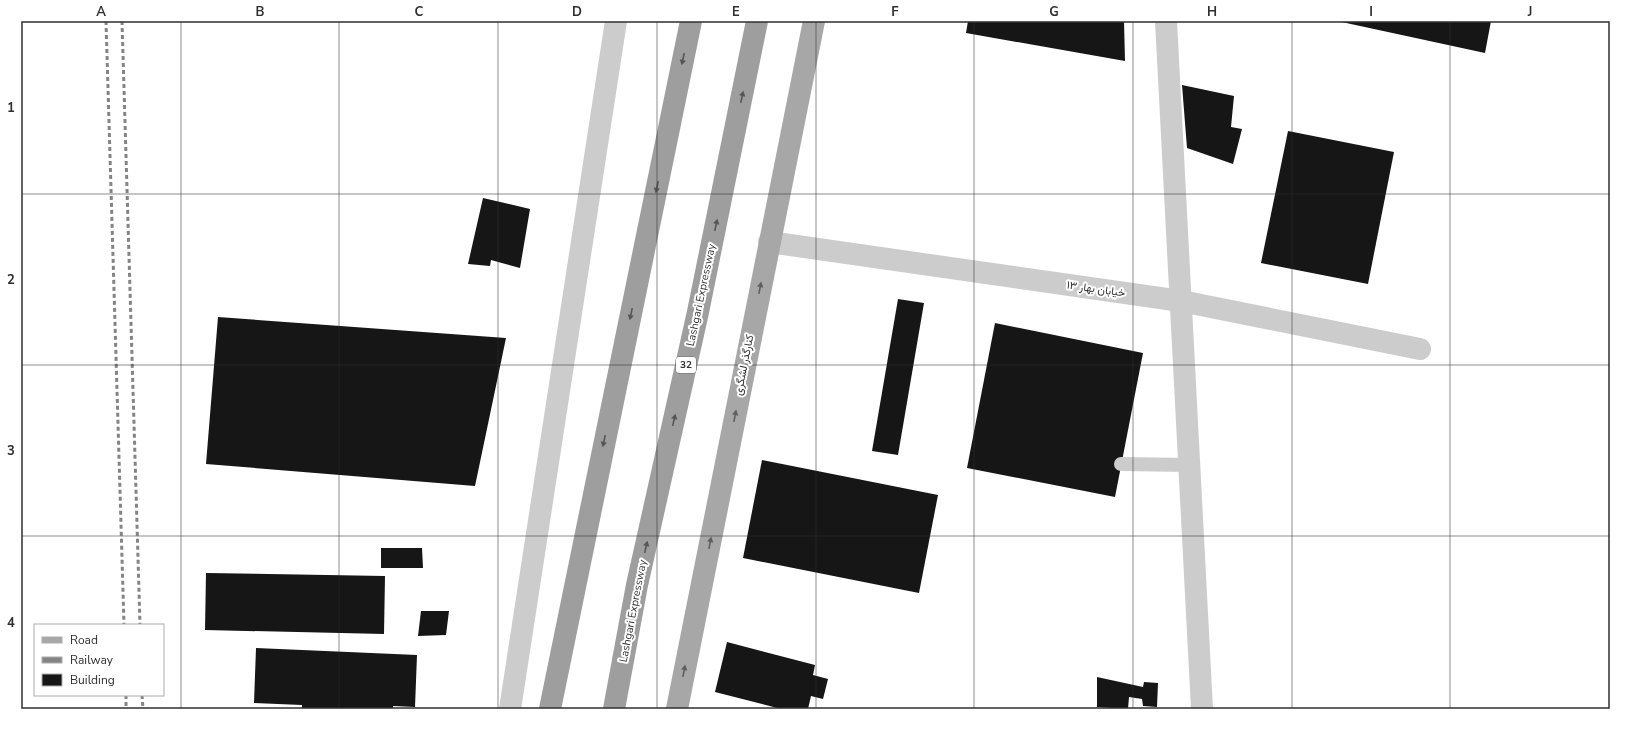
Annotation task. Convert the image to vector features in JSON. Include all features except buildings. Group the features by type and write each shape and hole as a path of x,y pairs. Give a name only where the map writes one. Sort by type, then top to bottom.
{"highway":[{"path":"550,709 691,21"},
{"name":"Lashgari Expressway","path":"614,709 637,585 698,312 757,21"}],"main road":[{"name":"کنارگذر لشگری","path":"677,709 768,242 814,21"}],"street":[{"path":"510,709 616,21"},
{"path":"1166,21 1202,709"},
{"name":"خیابان بهار ۱۳","path":"768,242 1181,301 1420,349"}],"lane":[{"path":"1121,464 1189,465"}],"railway":[{"path":"106,21 124,624"},
{"path":"122,21 140,624"},
{"path":"126,696 126,709"},
{"path":"142,696 143,709"}]}
